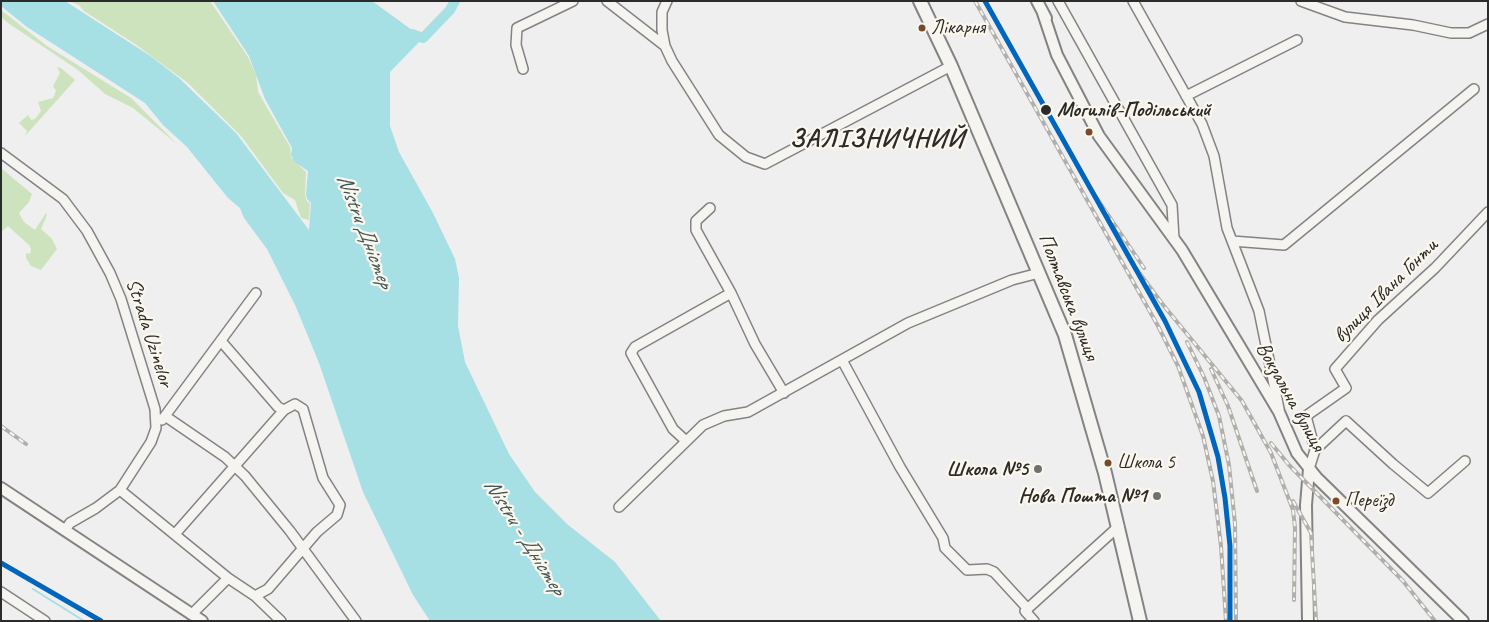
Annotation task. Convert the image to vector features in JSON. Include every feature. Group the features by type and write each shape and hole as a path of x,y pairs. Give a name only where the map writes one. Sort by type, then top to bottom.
{"highway":[{"name":"Полтавська вулиця","path":"920,1 951,66 1065,335 1092,423 1119,526 1140,621"}],"main road":[{"name":"Вокзальна вулиця","path":"1037,1 1043,13 1056,55 1099,136 1174,239 1279,412 1297,453 1308,469 1306,505 1308,621"},
{"path":"1308,469 1463,621"},
{"path":"1,488 202,621"}],"street":[{"path":"523,69 516,45 518,28 573,1"},
{"path":"607,1 665,46 719,135 746,157 765,164 951,66"},
{"path":"665,46 662,12 667,1"},
{"name":"Вокзальна вулиця","path":"1058,1 1172,205 1174,239"},
{"path":"1133,1 1202,124 1214,156 1227,228 1259,311 1279,412"},
{"path":"1301,1 1345,17 1413,25 1451,33 1469,33 1488,24"},
{"path":"1186,96 1296,40"},
{"path":"1232,241 1284,245 1474,88"},
{"name":"Strada Uzinelor","path":"1,153 62,199 87,231 122,299 152,395 156,428"},
{"path":"710,208 696,221 696,230 731,293 755,344 784,393"},
{"name":"вулиця Івана Гонти","path":"1315,450 1306,416 1346,388 1335,369 1378,320 1435,268 1488,212"},
{"path":"619,507 703,426 724,416 748,412 908,323 1012,280 1039,273"},
{"path":"65,530 70,523 96,508 120,490 151,442 156,428 256,293"},
{"path":"686,441 673,428 631,353 635,347 731,293"},
{"path":"221,341 278,407 284,410"},
{"path":"1251,365 1263,364 1268,359"},
{"path":"842,360 900,467 942,538 945,548 967,570 987,569 994,572 1034,621"},
{"path":"175,534 284,410 295,404 303,409 323,478 338,501 340,509 337,515 317,532 268,589 255,596"},
{"path":"166,416 234,466 290,531 342,598 356,621"},
{"path":"1308,469 1315,450 1346,421 1428,493 1465,461"},
{"path":"120,490 228,578 255,596 281,621"},
{"path":"1026,610 1119,526"},
{"path":"192,614 228,578"},
{"path":"1,592 45,621"}],"green space":[{"path":"68,1 210,1 248,57 256,75 258,92 290,147 291,157 306,172 305,193 306,200 310,204 309,220 301,218 295,200 283,193 241,136 188,83 135,44 84,11 79,5"},
{"path":"1,10 47,46 131,98 177,144 133,108 105,94 78,70 8,23 1,17"},
{"path":"57,67 61,68 75,80 25,136 27,131 19,123 28,115 31,120 35,119 41,111 38,102 53,98 56,91 53,86 60,73"},
{"path":"1,168 32,194 29,202 19,213 24,222 35,230 46,213 47,215 41,229 52,239 57,249 41,270 31,266 26,258 26,253 30,254 30,246 8,226 1,232"}],"water":[{"path":"1,1 65,1 152,57 179,78 236,133 309,230 311,203 307,199 306,194 308,171 295,162 291,155 292,148 265,99 249,56 213,1 372,1 423,38 390,72 390,126 399,152 433,213 455,259 459,278 458,326 465,362 509,454 535,492 567,524 615,562 661,621 430,621 413,595 363,492 319,363 296,307 267,249 244,218 240,208 228,198 187,147 163,125 145,103 27,27 1,6"}],"waterway":[{"path":"412,34 423,38 450,10 455,1"},
{"path":"33,589 84,621"}],"railway":[{"path":"975,1 1158,326 1178,366 1203,436 1213,481 1221,546 1226,621"},
{"path":"1092,191 1144,268"},
{"path":"1132,263 1164,306 1242,401 1271,453 1293,510 1295,528 1294,600"},
{"path":"1187,342 1204,377 1219,416 1229,465 1235,524 1236,621"},
{"path":"1211,369 1228,406 1257,491"},
{"path":"1,426 26,444"},
{"path":"1271,443 1289,465 1403,581 1435,621"},
{"path":"1293,501 1311,533 1316,621"}],"transit line":[{"path":"985,1 1165,321 1199,392 1218,457 1225,498 1230,546 1230,621"},
{"path":"1,563 101,621"}],"place":[{"name":"Лікарня","path":"922,28"},
{"name":"Могилів-Подільський","path":"1046,110"},
{"name":"Школа 5","path":"1108,463"},
{"name":"Школа №5","path":"1038,469"},
{"name":"Нова Пошта №1","path":"1157,496"},
{"name":"Переїзд","path":"1336,501"}],"district":[{"name":"ЗАЛІЗНИЧНИЙ","path":"877,139"}],"water label":[{"name":"Nistru Дністер","path":"364,231"},
{"name":"Nistru - Дністер","path":"524,537"}]}
